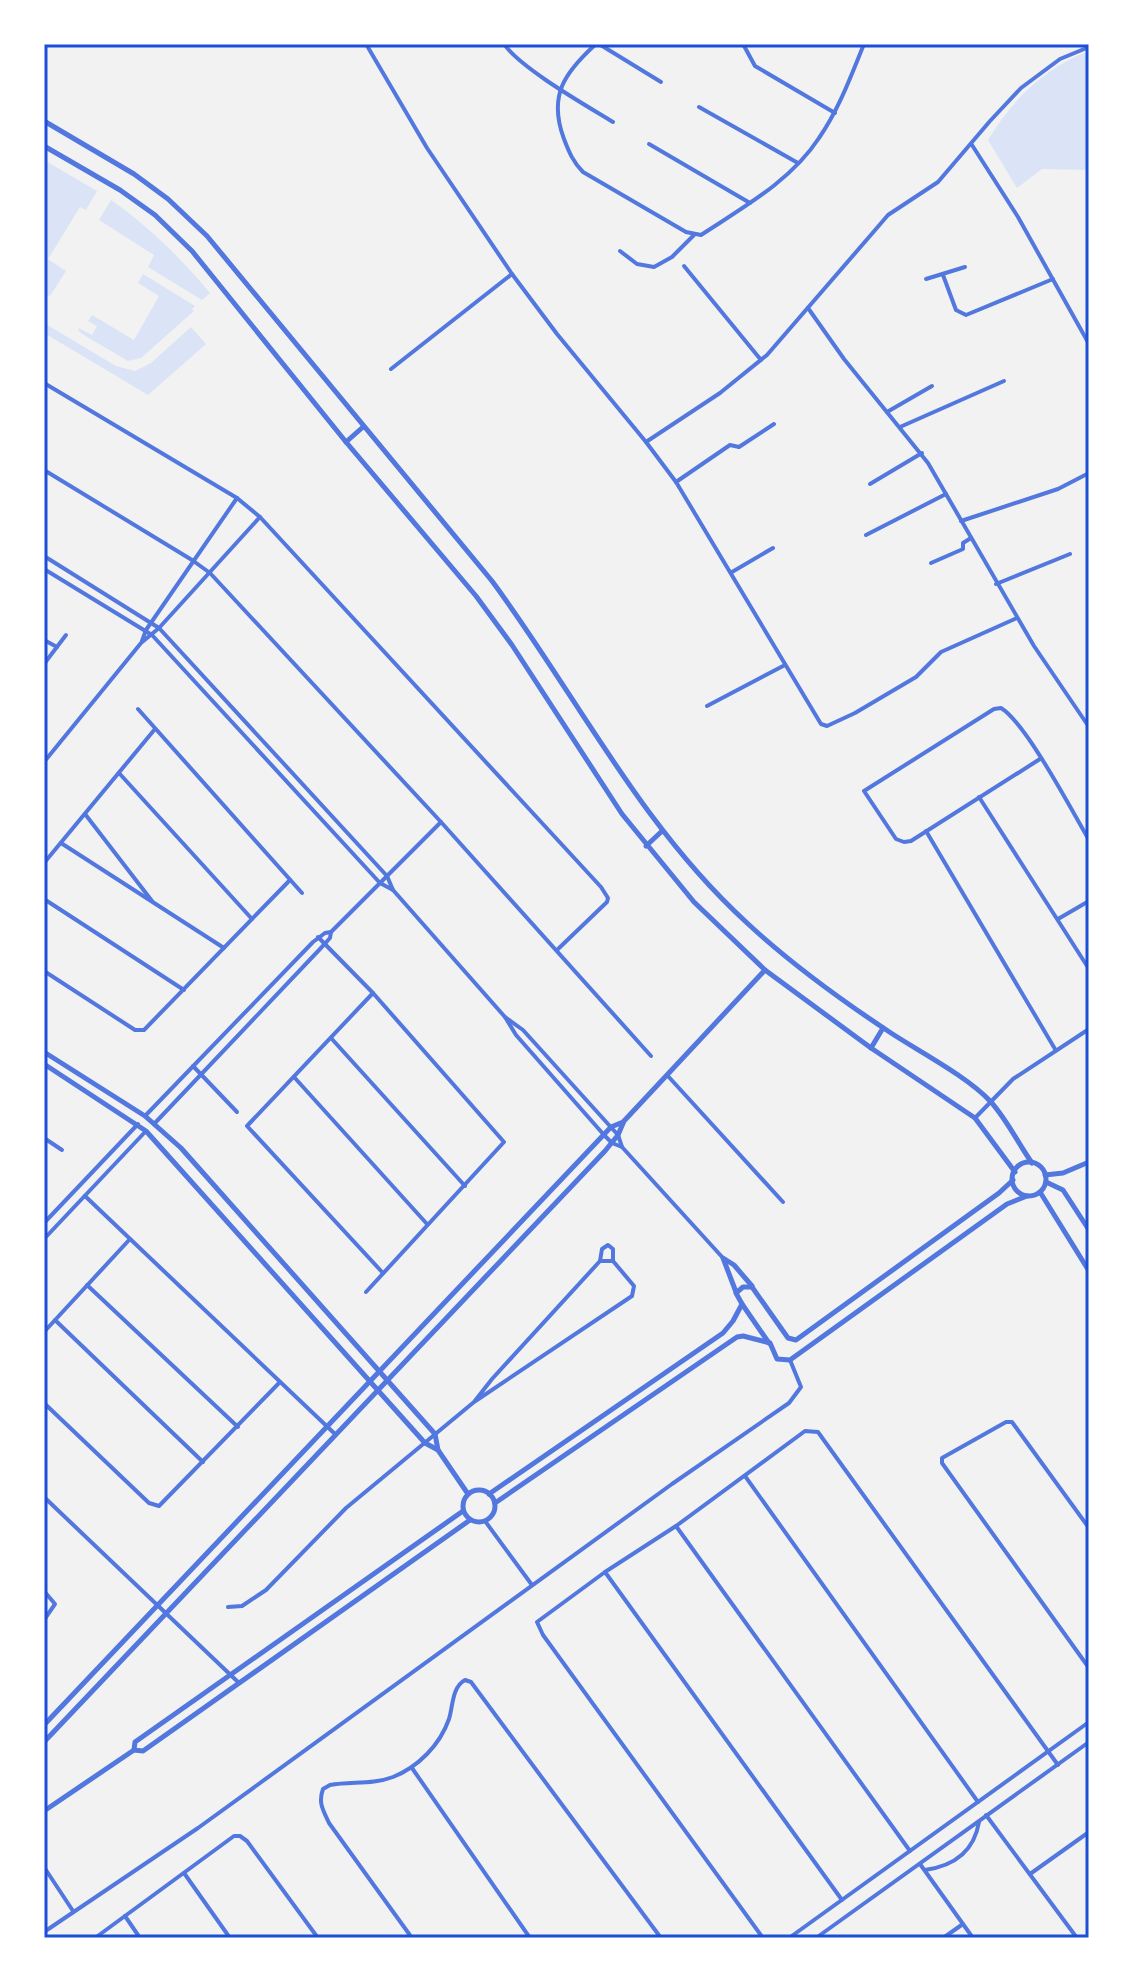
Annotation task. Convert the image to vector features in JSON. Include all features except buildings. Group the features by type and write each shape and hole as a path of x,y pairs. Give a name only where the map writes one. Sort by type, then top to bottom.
{"street":[{"path":"366,44 427,148 512,274 579,363 676,482 821,724 827,726 855,713 916,677 941,652 962,640 1017,618"},
{"path":"504,44 560,89 613,122"},
{"path":"661,82 597,44 578,60 560,89 556,109 562,134 575,164 583,172 694,235 701,235 750,203 798,163 818,141 835,113 864,44"},
{"path":"743,44 755,66 835,113"},
{"path":"646,442 720,393 761,360 888,215 938,182 1021,88 1060,59 1089,47"},
{"path":"699,107 798,163"},
{"path":"44,121 145,182 207,236 492,581 661,832 745,921 781,952 883,1028 990,1101 1032,1163 1063,1190 1089,1230"},
{"path":"649,144 750,203"},
{"path":"972,145 1012,207 1088,340"},
{"path":"44,146 155,215 192,251 346,442 476,596 646,846 694,902 765,970 871,1048 975,1118 1015,1172"},
{"path":"620,251 637,264 654,267 672,257 694,235"},
{"path":"684,266 761,360"},
{"path":"926,279 965,267"},
{"path":"391,369 512,274"},
{"path":"943,275 956,310 966,315 1053,279"},
{"path":"808,308 922,453 996,584 1051,674 1089,727"},
{"path":"900,427 1004,381"},
{"path":"44,383 237,498 260,517 601,887 608,898 607,902 557,950"},
{"path":"887,412 932,386"},
{"path":"676,482 730,445 739,447 774,424"},
{"path":"346,442 363,427"},
{"path":"870,484 922,453"},
{"path":"44,470 210,573 441,822 651,1056"},
{"path":"961,521 1046,493 1089,473"},
{"path":"866,535 946,494"},
{"path":"141,643 146,630 192,560 237,498"},
{"path":"44,762 141,643 159,628 260,517"},
{"path":"931,563 963,549 963,543 971,538"},
{"path":"732,572 773,548"},
{"path":"996,584 1070,554"},
{"path":"44,556 159,628 387,876 393,890 505,1017 523,1030 611,1127 622,1147 723,1258 745,1275 788,1338 796,1340 999,1193 1013,1180 1015,1172 1022,1165 1032,1163"},
{"path":"44,569 152,635 380,883 393,890"},
{"path":"44,664 66,635"},
{"path":"44,640 57,647"},
{"path":"707,706 785,665"},
{"path":"1040,759 911,841 896,839 864,791 994,709 1001,708 1010,714 1040,759 1089,840"},
{"path":"138,709 302,893"},
{"path":"44,863 155,729"},
{"path":"119,773 252,919"},
{"path":"979,797 1089,969"},
{"path":"85,814 154,904"},
{"path":"154,1124 325,944 331,932 441,822"},
{"path":"926,831 1055,1049"},
{"path":"646,846 661,832"},
{"path":"61,843 224,948"},
{"path":"45,974 141,1031 290,880"},
{"path":"44,899 184,990"},
{"path":"1058,919 1089,901"},
{"path":"145,1116 318,937 331,932"},
{"path":"318,937 373,993 504,1140 502,1147 366,1292"},
{"path":"44,1742 612,1143 624,1121 765,970"},
{"path":"283,973 291,980"},
{"path":"373,993 247,1126 383,1273"},
{"path":"505,1017 509,1026 604,1135 622,1147"},
{"path":"871,1048 883,1028"},
{"path":"975,1118 1013,1079 1089,1029"},
{"path":"331,1038 465,1186"},
{"path":"44,1052 145,1116 195,1164 435,1434 438,1450 468,1494"},
{"path":"44,1064 146,1131 425,1443 438,1450"},
{"path":"193,1066 237,1112"},
{"path":"667,1075 783,1202"},
{"path":"294,1077 427,1224"},
{"path":"44,1725 611,1127 624,1121"},
{"path":"53,1230 44,1223 138,1124"},
{"path":"44,1239 146,1131"},
{"path":"44,1138 62,1150"},
{"path":"1046,1178 1089,1162"},
{"path":"184,1173 195,1164"},
{"path":"723,1258 736,1293 770,1343 777,1359 790,1360 1007,1204 1040,1192 1046,1178"},
{"path":"1013,1180 1017,1191 1027,1196"},
{"path":"1040,1192 1089,1271"},
{"path":"85,1196 336,1435"},
{"path":"44,1332 130,1239"},
{"path":"228,1607 242,1606 266,1590 346,1508 474,1402 632,1296 634,1286 613,1261 613,1249 608,1245 602,1249 600,1261 474,1402"},
{"path":"600,1261 613,1261"},
{"path":"87,1285 238,1427"},
{"path":"736,1293 743,1287 752,1287"},
{"path":"489,1494 723,1333 742,1304"},
{"path":"55,1320 203,1462"},
{"path":"495,1503 737,1337 770,1343"},
{"path":"44,1932 198,1828 789,1403 801,1387 790,1360"},
{"path":"44,1403 153,1505 162,1505 280,1382"},
{"path":"1089,1528 1012,1422 1006,1422 942,1458 942,1463 1089,1668"},
{"path":"763,1938 539,1628 539,1619 676,1526 805,1431 818,1432 1058,1765"},
{"path":"745,1476 978,1802"},
{"path":"44,1811 134,1750 143,1751 470,1520 485,1521 493,1514 495,1503 489,1494 478,1490 468,1494 463,1502 463,1511 470,1520"},
{"path":"44,1497 238,1682"},
{"path":"134,1750 135,1742 463,1511"},
{"path":"485,1521 532,1585"},
{"path":"676,1526 910,1851"},
{"path":"605,1572 842,1900"},
{"path":"44,1591 55,1604 44,1620"},
{"path":"412,1938 329,1823 320,1797 323,1789 330,1785 380,1781 412,1768 441,1736 457,1687 462,1681 469,1681 661,1938"},
{"path":"789,1938 1089,1722"},
{"path":"816,1938 1089,1742"},
{"path":"412,1768 530,1938"},
{"path":"986,1815 1077,1938"},
{"path":"924,1870 945,1866 962,1855 975,1839 980,1820"},
{"path":"1030,1874 1089,1832"},
{"path":"95,1938 234,1836 240,1836 247,1841 318,1938"},
{"path":"920,1864 973,1938"},
{"path":"44,1867 73,1911"},
{"path":"184,1873 230,1938"},
{"path":"125,1916 140,1938"},
{"path":"943,1938 963,1924"}],"shaded area":[{"path":"1089,51 1089,170 1042,169 1017,188 988,140 1031,87 1058,66"},
{"path":"44,160 97,191 86,210 80,207 48,259 66,271 50,296 44,293 44,219 48,212 44,209"},
{"path":"111,200 164,243 210,293 202,300 148,267 154,255 99,220"},
{"path":"143,274 195,306 194,311 141,358 128,361 78,330 92,335 97,326 88,321 92,315 134,340 159,296 138,283"},
{"path":"44,323 116,366 135,371 151,363 191,327 206,344 148,395 44,333"}]}
